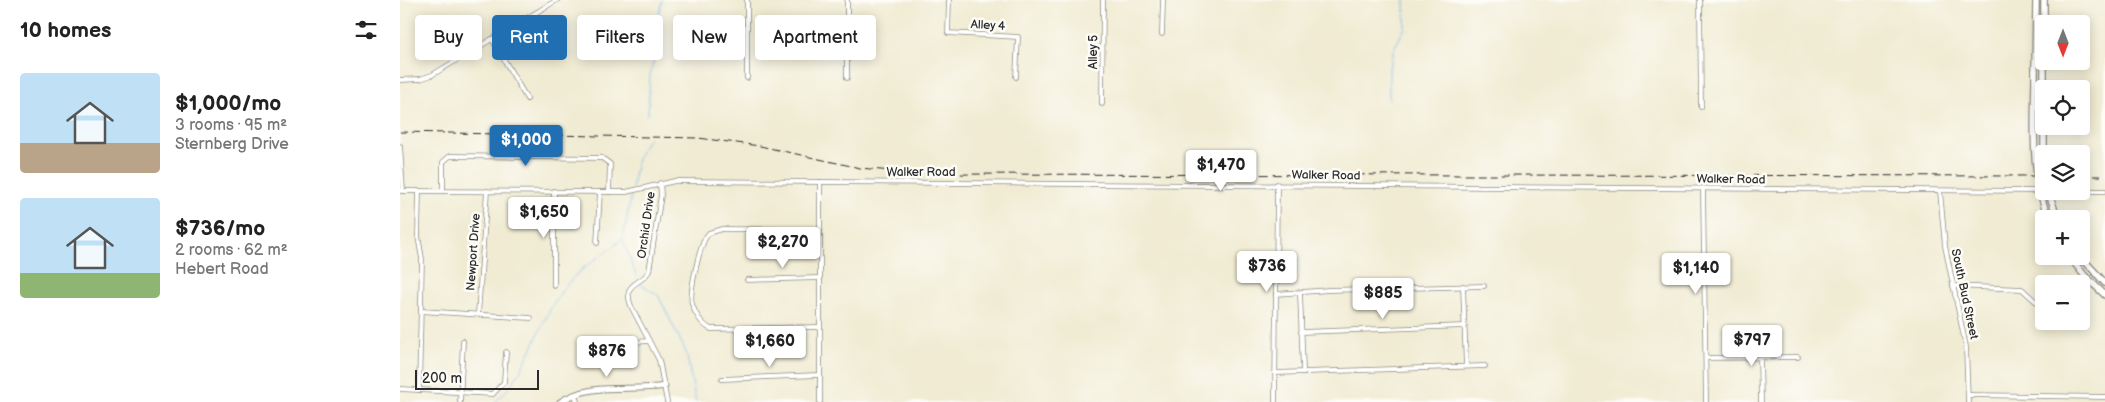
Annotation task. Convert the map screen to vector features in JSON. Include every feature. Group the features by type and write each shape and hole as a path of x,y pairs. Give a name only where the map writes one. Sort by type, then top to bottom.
{"main road":[{"path":"2035,0 2035,166 2040,193 2046,210"},
{"path":"2044,0 2044,15"},
{"path":"2076,265 2105,295"},
{"path":"2088,265 2105,283"}],"street":[{"path":"532,15 557,0"},
{"path":"747,0 747,78"},
{"path":"847,0 847,78"},
{"name":"Alley 4","path":"949,0 948,33 1018,37 1016,77"},
{"name":"Alley 5","path":"1102,104 1103,0"},
{"path":"1162,34 1163,0"},
{"path":"1700,0 1701,107"},
{"path":"400,80 420,79 432,75 492,39"},
{"path":"504,60 527,99"},
{"path":"400,146 401,191"},
{"path":"443,191 444,159 450,156 602,158 607,160 610,166 609,192"},
{"name":"Walker Road","path":"401,191 630,192 660,183 675,181 2035,191"},
{"path":"820,182 820,402"},
{"name":"Orchid Drive","path":"660,183 661,195 650,271 632,285 628,296 631,306 661,365 667,402"},
{"path":"1275,402 1277,184"},
{"path":"1703,188 1706,402"},
{"path":"419,191 421,310 419,390"},
{"name":"Newport Drive","path":"478,314 487,191"},
{"path":"554,191 554,286"},
{"name":"South Bud Street","path":"1940,191 1942,228 1966,347 1968,402"},
{"path":"2090,191 2105,191"},
{"path":"597,243 600,192"},
{"path":"819,327 711,329 702,322 692,302 700,246 709,233 722,229 820,230"},
{"path":"747,280 820,278"},
{"path":"1463,286 1466,366"},
{"path":"1276,294 1484,286"},
{"path":"1953,286 2022,289 2035,301"},
{"path":"1300,292 1303,371"},
{"path":"421,310 531,318"},
{"path":"1301,332 1465,326"},
{"path":"460,402 463,341"},
{"path":"604,344 649,341"},
{"path":"400,389 488,395 500,389 504,382 506,352"},
{"path":"1760,357 1761,402"},
{"path":"1706,358 1798,357"},
{"path":"1275,373 1485,366"},
{"path":"722,378 819,376"},
{"path":"560,402 575,394 594,389 665,386"},
{"path":"575,394 577,402"},
{"path":"1968,395 2105,397"},
{"path":"2055,396 2055,402"}],"waterway":[{"path":"648,115 650,75 655,56 652,41 662,0"},
{"path":"1389,100 1389,69 1394,48 1405,28 1405,0"},
{"path":"632,188 637,159 649,137"},
{"path":"495,402 516,377 545,319 568,283 582,269 623,239 631,196"},
{"path":"623,241 637,277"},
{"path":"641,284 658,295 686,352 696,402"}],"railway":[{"path":"400,132 698,138 760,146 860,168 923,174 2035,176"},
{"path":"2090,176 2105,176"}]}
